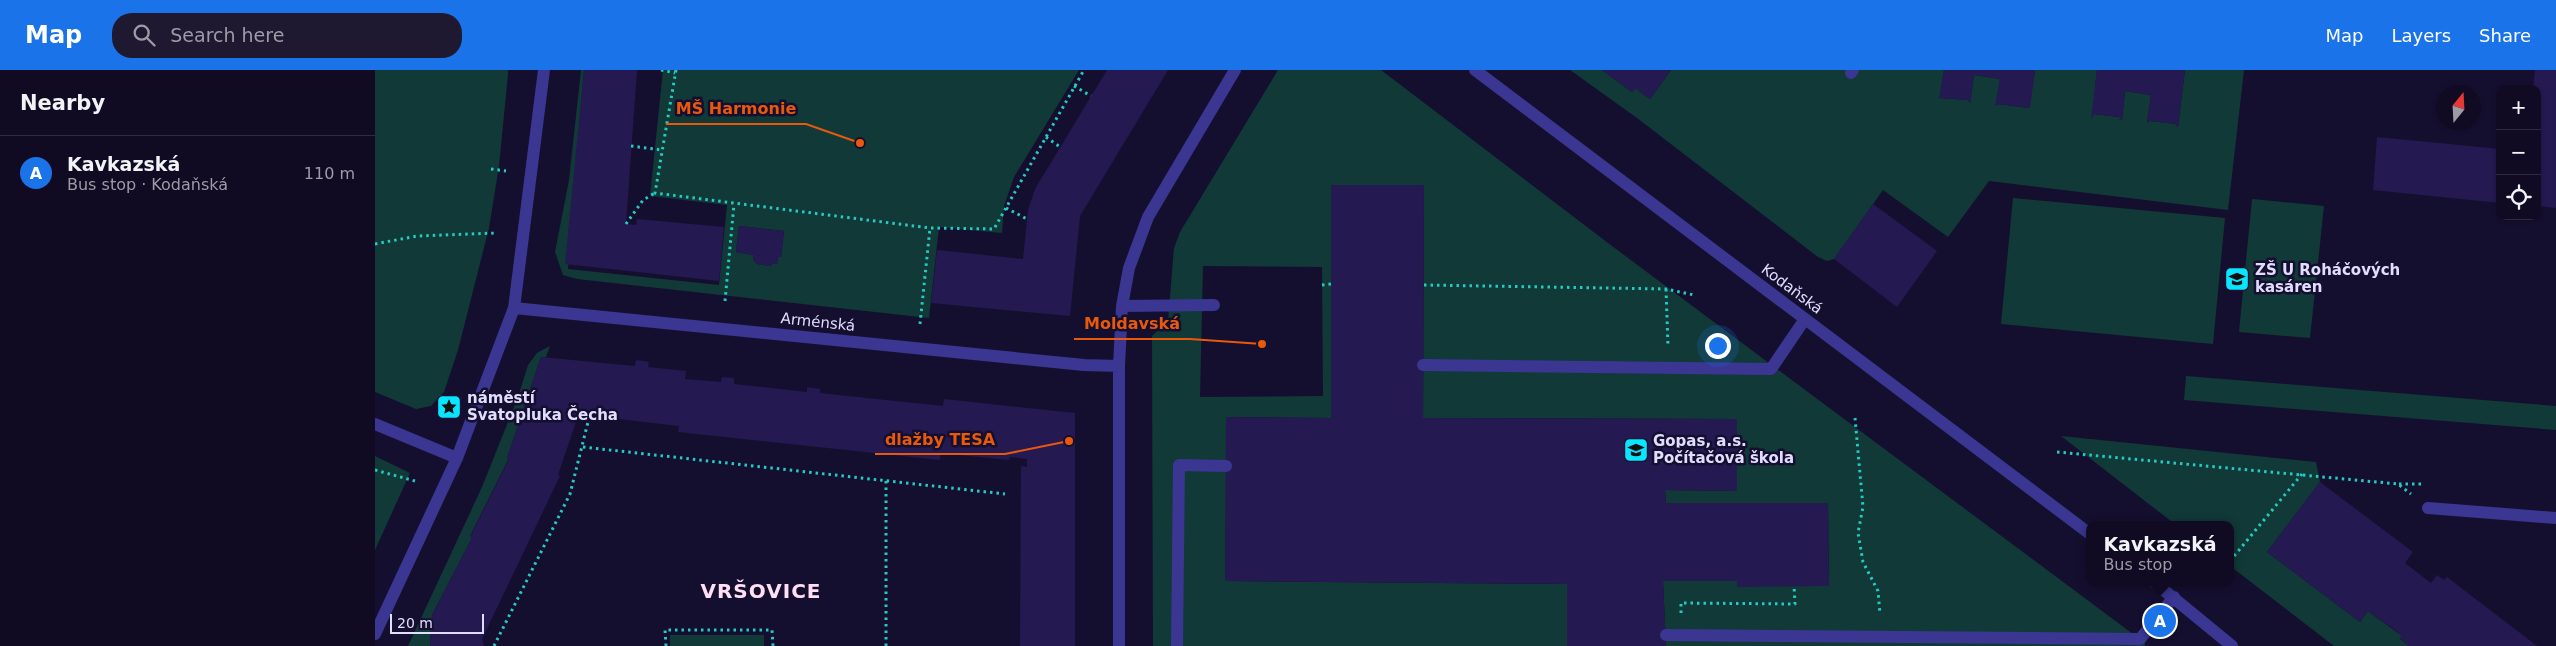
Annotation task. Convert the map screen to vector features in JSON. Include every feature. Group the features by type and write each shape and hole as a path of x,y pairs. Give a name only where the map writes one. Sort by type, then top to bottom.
{"street":[{"path":"375,634 457,458 514,308 544,70"},
{"path":"1119,646 1119,366 1122,306 1129,268 1148,216 1235,70"},
{"name":"Kodaňská","path":"1475,70 2086,531"},
{"path":"1122,306 1214,305"},
{"name":"Arménská","path":"514,308 1084,365 1119,366"},
{"path":"1423,365 1771,370 1805,319"},
{"path":"375,424 457,458"},
{"path":"1177,646 1179,465 1226,466"},
{"path":"2428,508 2556,518"},
{"path":"2159,586 2232,646"},
{"path":"1666,635 2140,639 2174,597"}],"path":[{"path":"655,193 676,72 661,70"},
{"path":"626,224 643,200 655,193 930,228 994,230 1084,70"},
{"path":"1075,86 1091,96"},
{"path":"1046,137 1061,147"},
{"path":"631,146 662,150"},
{"path":"491,169 506,171"},
{"path":"725,301 734,204"},
{"path":"1006,208 1027,219"},
{"path":"920,324 930,228"},
{"path":"375,244 417,236 497,233"},
{"path":"1322,285 1331,284"},
{"path":"1423,285 1666,290 1694,295"},
{"path":"1666,290 1668,355"},
{"path":"1855,418 1863,507 1858,533 1863,562 1878,591 1882,637"},
{"path":"494,646 561,517 570,494 588,422"},
{"path":"583,447 1005,494"},
{"path":"2057,452 2302,473 2398,484 2428,508"},
{"path":"375,470 415,481"},
{"path":"2234,556 2302,473"},
{"path":"886,481 886,646"},
{"path":"1682,635 1681,603 1795,604 1794,586"},
{"path":"665,646 665,630 772,630 773,646"}],"green space":[{"path":"375,70 508,70 499,166 489,228 458,350 444,392 431,406 416,409 375,392"},
{"path":"581,70 584,70 568,269 719,285 727,205 650,196 663,70 1079,70 1014,177 1004,206 1002,233 939,227 929,318 577,279 563,275 555,252 569,180","holes":["739,226 784,231 781,256 778,257 777,264 772,263 771,266 757,264 753,259 754,255 736,252"]},
{"path":"1278,70 1381,70 1612,246 2145,643 2145,646 1666,646 1663,581 1737,581 1794,586 1829,586 1828,503 1666,503 1665,490 1737,491 1737,419 1423,418 1424,186 1331,185 1331,418 1227,417 1225,581 1567,584 1567,646 1153,646 1152,336 1168,321 1174,248 1180,232","holes":["1203,266 1322,267 1323,396 1200,397"]},
{"path":"1570,70 1602,70 1632,92 1635,88 1650,99 1671,70 1944,70 1940,98 1968,100 1970,103 1974,75 2000,79 1996,106 1998,104 2029,108 2035,70 2097,70 2092,116 2094,114 2120,117 2122,120 2125,91 2151,95 2147,123 2150,121 2176,124 2178,127 2185,70 2244,70 2228,210 1989,181 1948,237 1883,190 1834,259 1827,261 1818,257 1637,118"},
{"path":"2013,198 2225,218 2213,344 2001,324"},
{"path":"2252,199 2324,206 2310,338 2239,332"},
{"path":"550,346 546,357 541,357 507,458 509,458 470,536 472,538 432,615 430,646 408,646 482,487 518,397 528,365 537,353"},
{"path":"2186,376 2556,406 2556,430 2184,400"},
{"path":"2061,436 2316,462 2320,482 2267,552 2360,622 2368,611 2402,636 2400,639 2409,646 2334,646 2234,569 2234,521 2171,521"},
{"path":"375,456 410,473 375,550"},
{"path":"670,635 764,635 764,646 670,646"}],"building":[{"path":"584,70 637,70 626,224 636,225 637,219 724,227 719,281 565,264"},
{"path":"1107,70 1168,70 1080,216 1070,316 931,303 937,250 1023,259 1028,210 1035,189"},
{"path":"1602,70 1671,70 1650,99 1635,88 1632,92"},
{"path":"1944,70 2035,70 2030,108 1998,104 1995,106 2000,79 1974,75 1970,103 1968,100 1939,98"},
{"path":"2097,70 2185,70 2178,127 2176,127 2176,124 2150,121 2147,123 2151,95 2125,91 2122,120 2119,120 2120,117 2094,114 2091,120"},
{"path":"2535,70 2556,70 2556,208 2541,206 2541,85 2533,85"},
{"path":"2377,137 2496,149 2496,203 2373,190"},
{"path":"1331,185 1424,185 1423,418 1737,419 1737,491 1665,490 1666,503 1828,503 1829,586 1737,587 1737,581 1663,581 1666,646 1567,646 1567,584 1225,581 1226,417 1331,418"},
{"path":"1873,204 1937,251 1897,307 1834,259"},
{"path":"739,226 784,231 781,257 778,257 777,264 772,263 771,266 757,264 753,259 754,255 736,252"},
{"path":"541,357 635,366 636,360 649,362 648,367 686,371 685,379 721,382 722,377 734,378 734,384 807,392 807,387 820,389 820,393 943,406 944,399 1075,413 1075,646 1020,646 1021,466 1027,467 1027,459 1010,457 1009,460 940,453 940,460 678,432 679,426 592,416 593,411 580,410 558,475 560,476 482,639 484,646 430,646 432,615 472,538 470,537 509,459 507,458"},
{"path":"2320,482 2413,552 2405,563 2431,583 2437,575 2444,580 2447,577 2537,646 2409,646 2400,639 2402,636 2395,630 2368,611 2360,622 2267,552"}],"place":[{"name":"MŠ Harmonie","path":"860,143"},
{"name":"ZŠ U Roháčových kasáren","path":"2237,279"},
{"name":"Moldavská","path":"1262,344"},
{"name":"náměstí Svatopluka Čecha","path":"449,407"},
{"name":"dlažby TESA","path":"1069,441"},
{"name":"Gopas, a.s. Počítačová škola","path":"1636,450"},
{"name":"Kavkazská","path":"2160,621"}],"district":[{"name":"VRŠOVICE","path":"761,591"}]}
